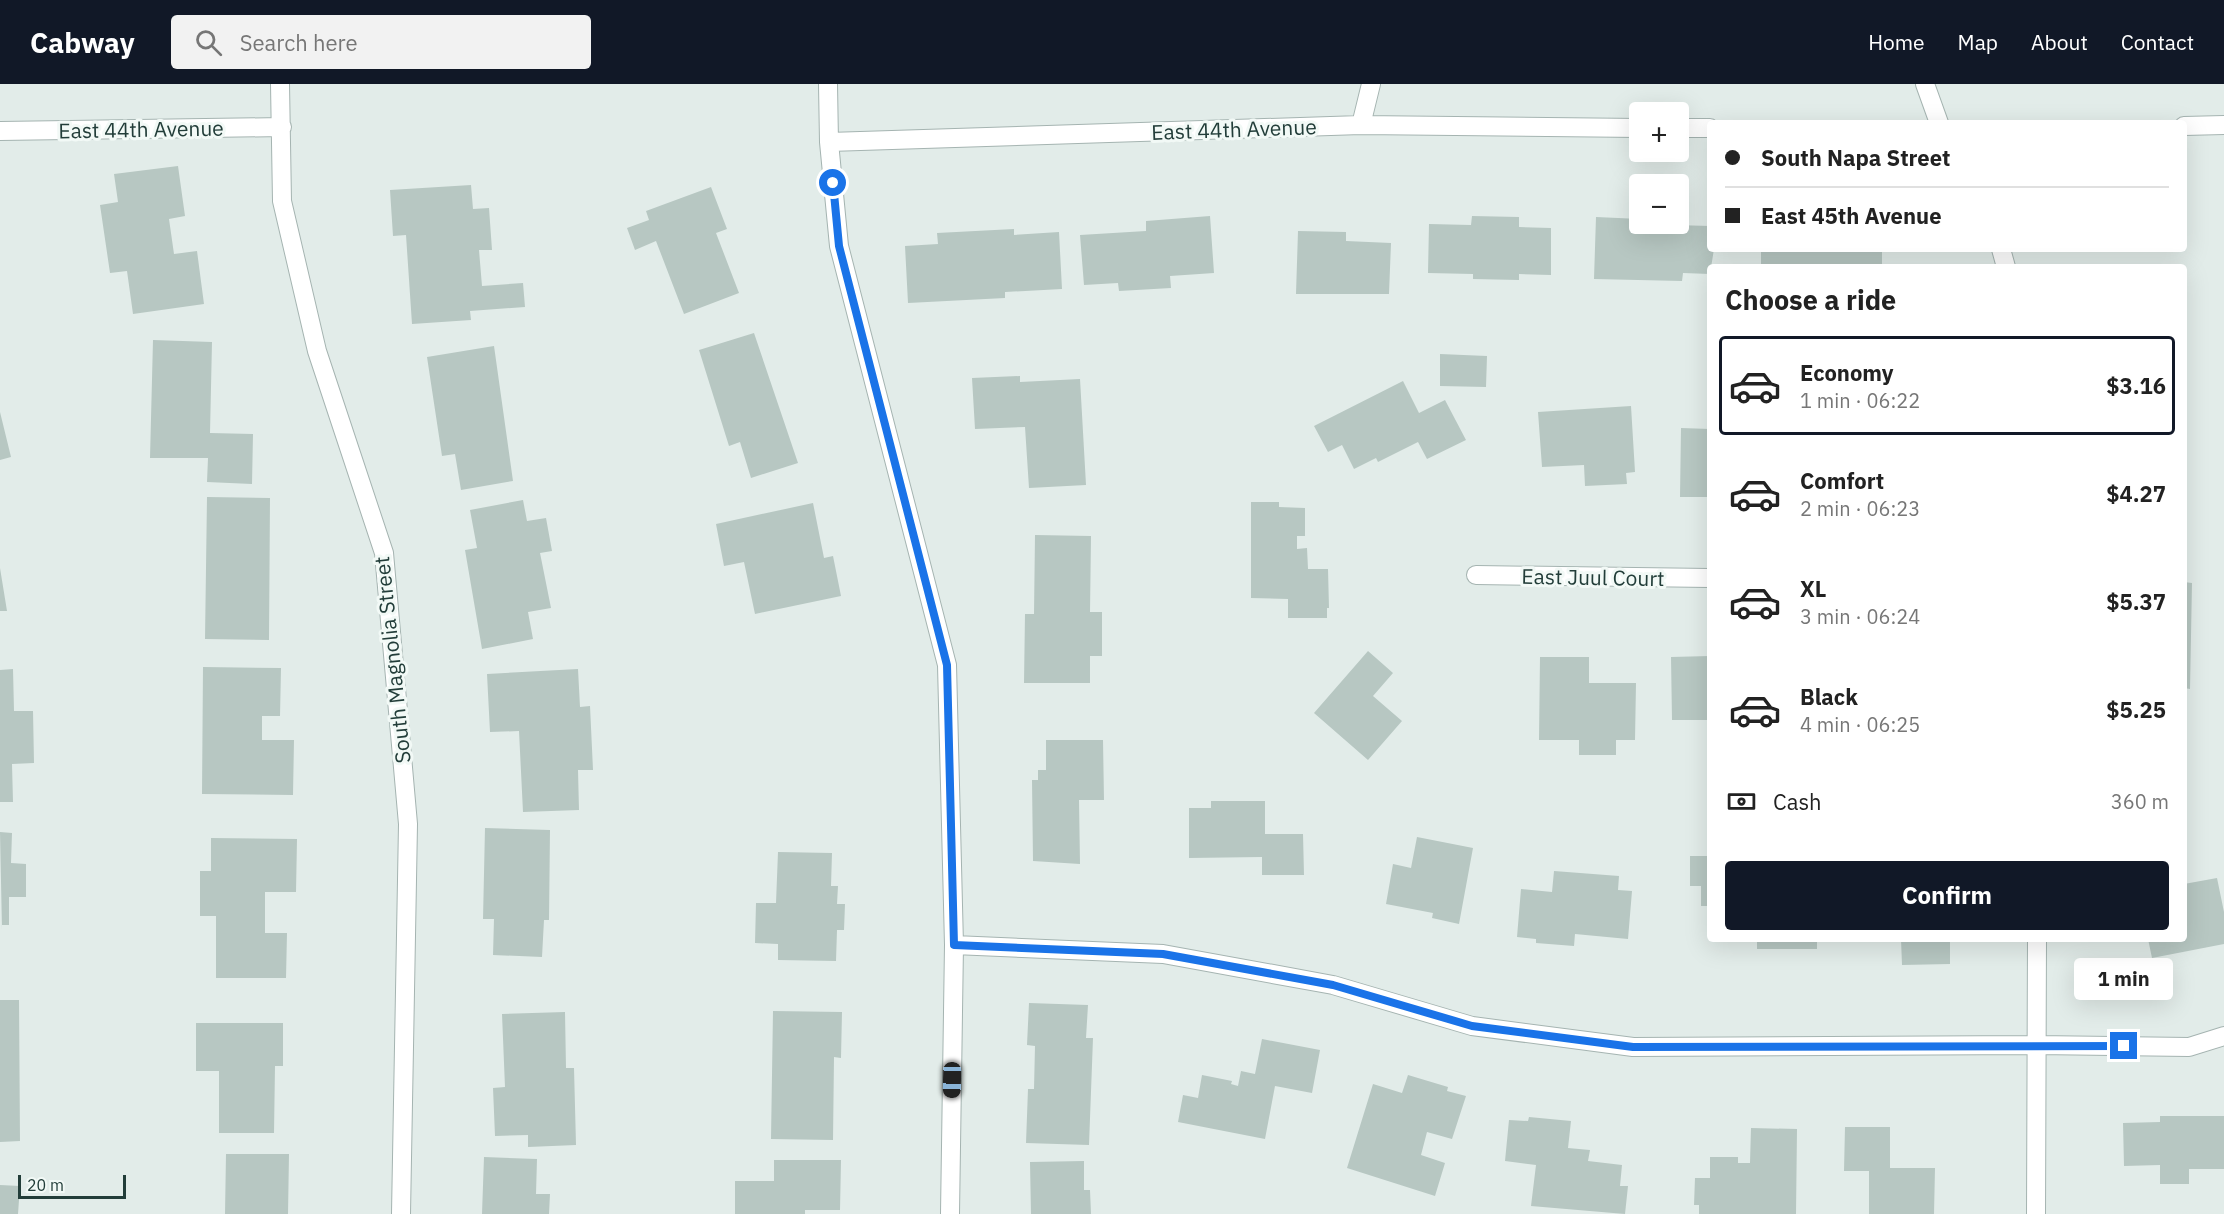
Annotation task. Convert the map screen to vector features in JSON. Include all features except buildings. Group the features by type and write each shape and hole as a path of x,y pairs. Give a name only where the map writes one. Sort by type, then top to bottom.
{"street":[{"name":"South Magnolia Street","path":"280,84 282,201 317,351 384,553 408,824 401,1214"},
{"path":"828,84 829,142 839,246 947,665 954,945 950,1214"},
{"path":"1361,124 1371,84"},
{"path":"1925,84 1938,120"},
{"name":"East 44th Avenue","path":"829,142 1361,124 1629,128"},
{"path":"2187,126 2224,125"},
{"name":"East 44th Avenue","path":"0,131 282,127"},
{"path":"1689,128 1707,128"},
{"name":"East Juul Court","path":"1476,575 1707,578"},
{"path":"2036,1214 2037,942"},
{"path":"954,945 1163,954 1333,985 1472,1026 1633,1047 2037,1045 2189,1047 2224,1036"}],"route":[{"path":"833,183 839,246 947,665 954,945 1163,954 1333,985 1472,1026 1633,1047 2124,1046"}]}
